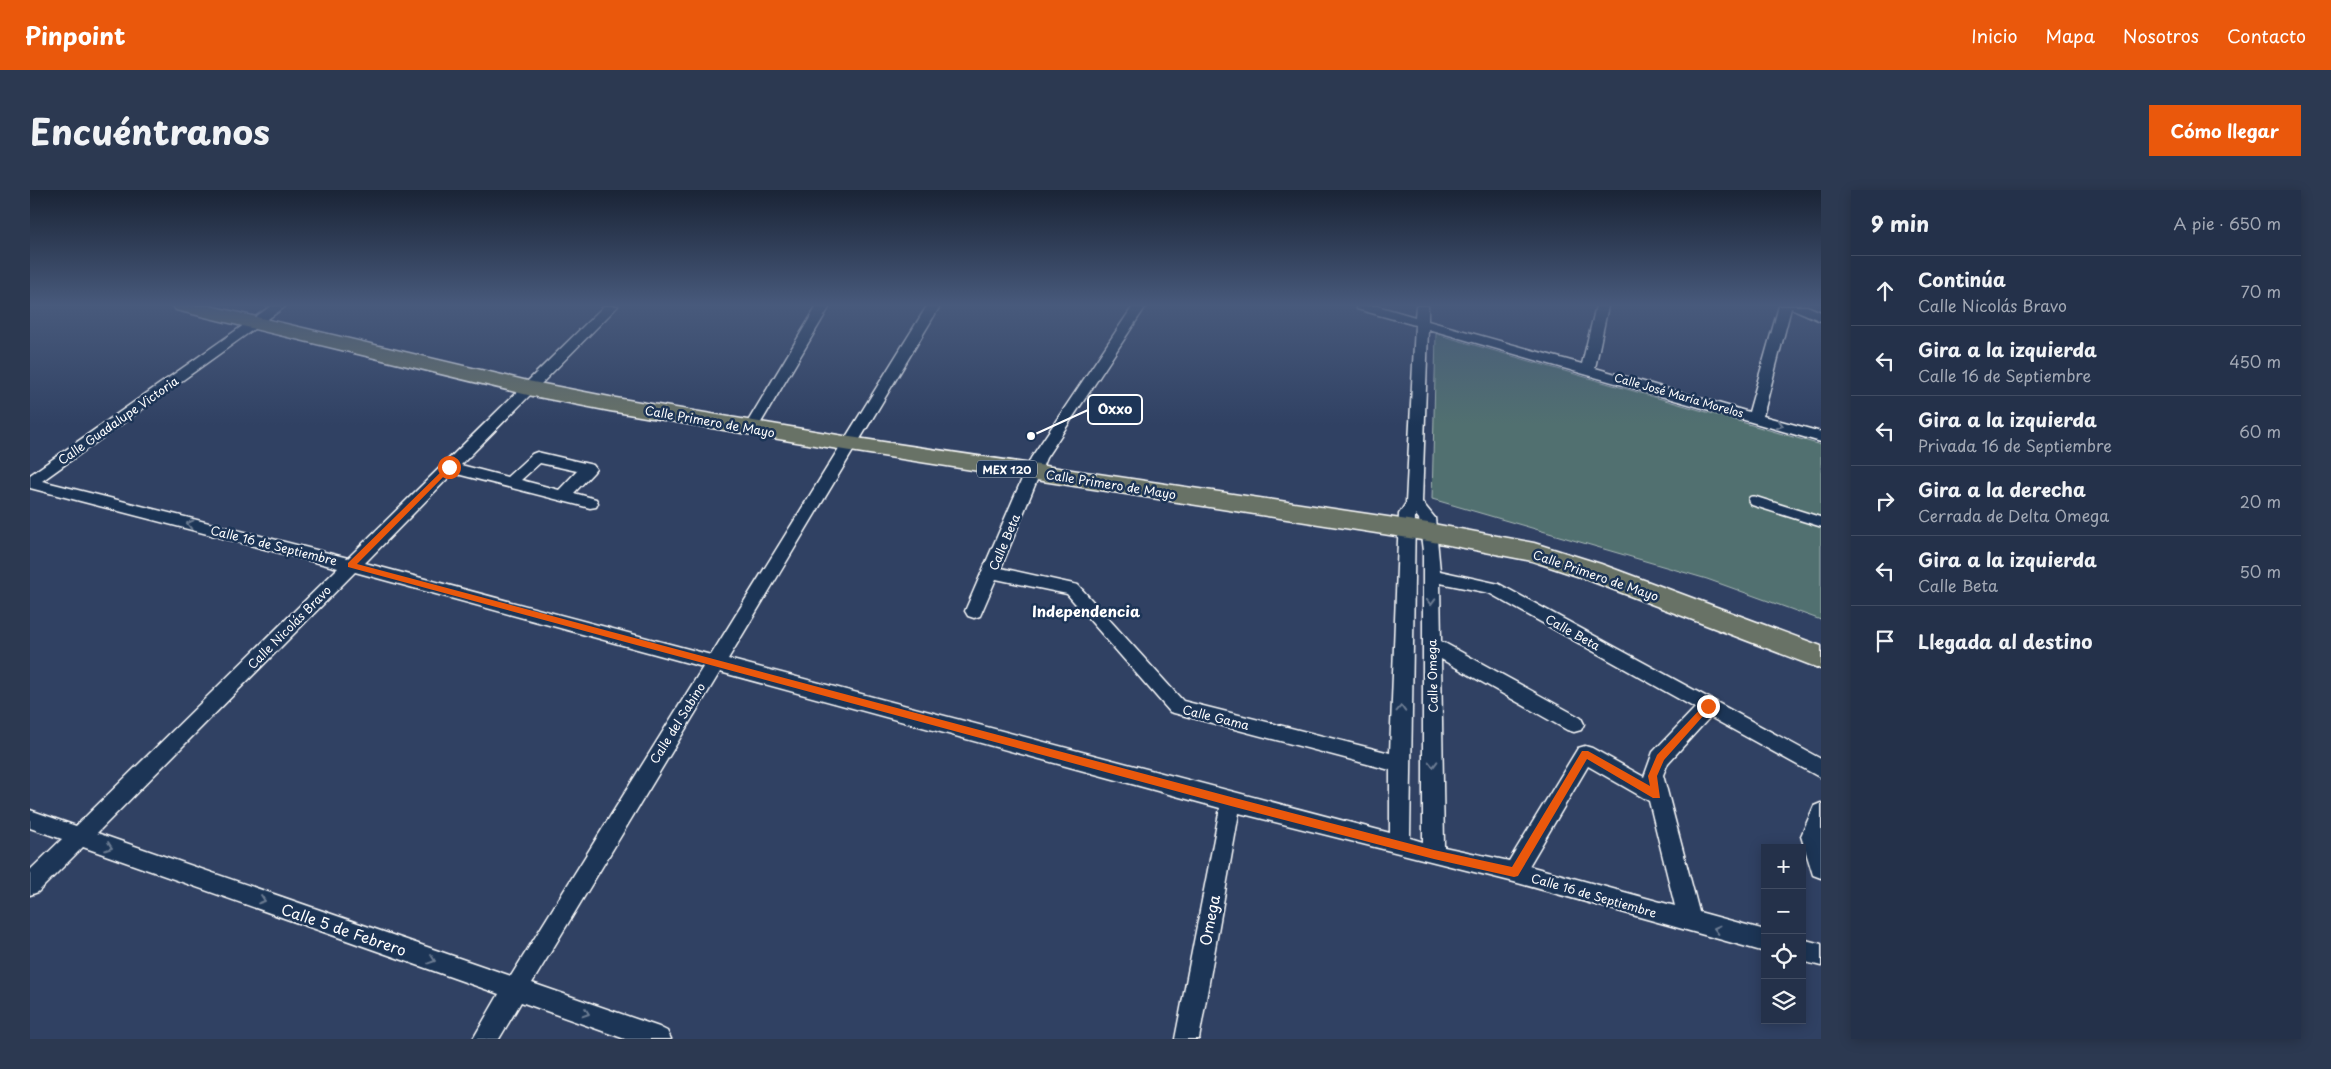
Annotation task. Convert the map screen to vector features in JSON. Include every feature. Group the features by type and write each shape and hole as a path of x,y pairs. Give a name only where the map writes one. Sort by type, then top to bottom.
{"main road":[{"name":"Calle Primero de Mayo","path":"388,346 610,404 755,422 1036,466 1524,536 1563,548 1821,641"},
{"name":"Calle Primero de Mayo","path":"1416,519 1534,552 1592,571 1821,658"}],"street":[{"name":"Calle Guadalupe Victoria","path":"30,482 224,346"},
{"name":"Calle Nicolás Bravo","path":"30,885 572,346"},
{"path":"755,422 800,346"},
{"name":"Calle del Sabino","path":"485,1039 910,346"},
{"name":"Calle Beta","path":"974,611 1036,466 1114,346"},
{"name":"Calle Omega","path":"1400,845 1400,764 1416,519 1420,346"},
{"name":"Calle José María Morelos","path":"1507,346 1821,437"},
{"path":"1588,368 1593,346"},
{"path":"1755,417 1774,346"},
{"path":"510,482 537,458 588,469 562,496"},
{"path":"449,467 590,503"},
{"name":"Calle 16 de Septiembre","path":"30,482 716,661 1231,802 1434,854 1514,872 1690,922 1761,940"},
{"name":"Calle Omega","path":"1416,519 1431,575 1434,854"},
{"name":"Calle Gama","path":"992,572 1072,589 1177,707 1400,764"},
{"name":"Calle Beta","path":"1431,575 1493,588 1821,769"},
{"path":"1432,645 1574,724"},
{"path":"1690,922 1653,776 1660,758 1708,706"},
{"path":"1514,872 1585,754 1657,795"},
{"name":"Omega","path":"1187,1039 1231,802"},
{"path":"1821,812 1811,836 1821,868"},
{"name":"Calle 5 de Febrero","path":"30,819 659,1039"},
{"path":"1806,951 1821,955"}],"lane":[{"path":"1752,500 1821,522"}],"green space":[{"path":"1436,346 1476,346 1821,445 1821,620 1707,579 1432,499"}],"place":[{"name":"Oxxo","path":"1031,436"}],"district":[{"name":"Independencia","path":"1086,610"}],"route":[{"path":"449,467 351,565 716,661 1231,802 1434,854 1514,872 1585,754 1657,795 1653,776 1660,758 1708,706"}]}
